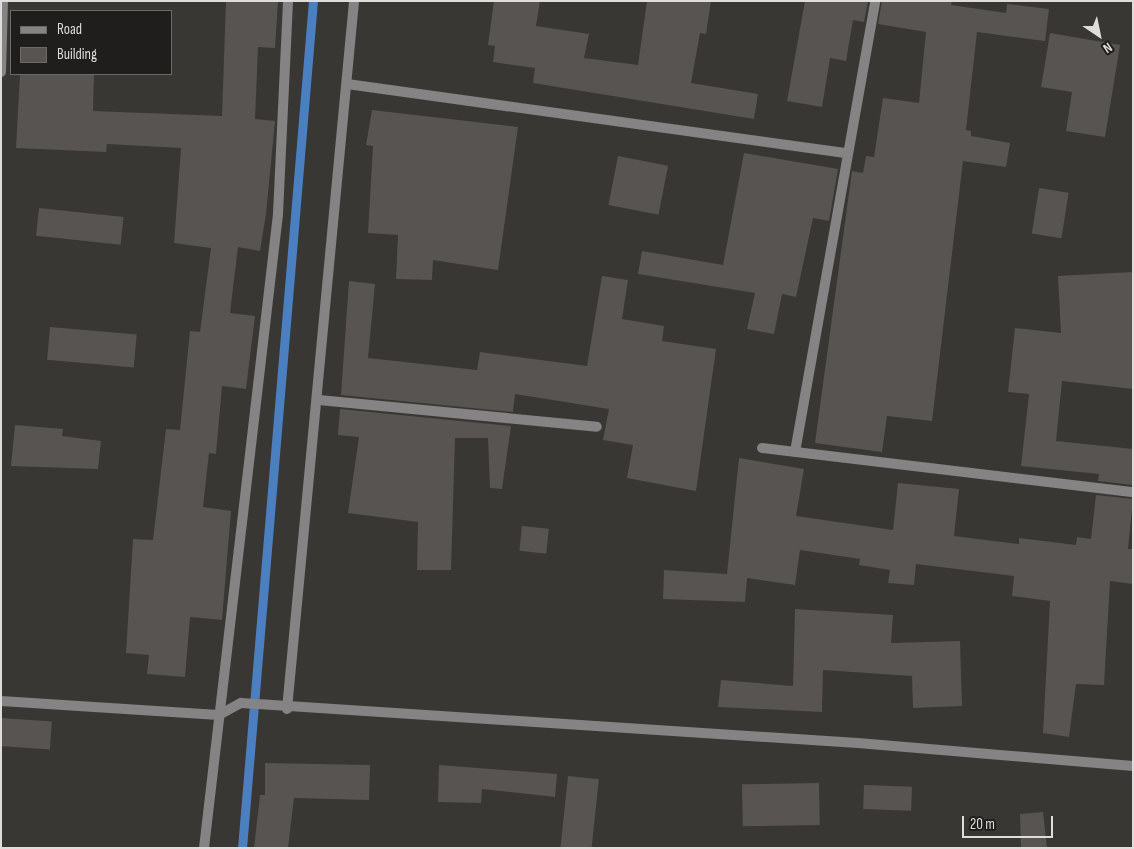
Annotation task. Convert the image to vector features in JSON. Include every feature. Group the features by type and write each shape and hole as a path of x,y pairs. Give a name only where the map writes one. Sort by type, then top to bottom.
{"street":[{"path":"1,72 3,1"},
{"path":"204,848 278,214 288,1"},
{"path":"287,709 318,400 354,1"},
{"path":"795,452 846,153 875,1"},
{"path":"347,84 846,153"},
{"path":"318,400 597,427"},
{"path":"762,448 1133,492"},
{"path":"1,701 219,715 241,703 266,704 287,709 858,743 1133,766"}],"building":[{"path":"226,1 278,1 275,48 258,47 255,119 275,121 266,214 260,251 238,247 230,313 255,316 246,389 222,386 216,454 209,453 203,507 231,511 222,620 190,617 185,677 147,674 149,655 126,653 133,539 153,540 166,429 180,430 190,331 200,332 211,248 174,243 181,148 107,144 106,152 16,148 20,75 94,75 93,111 222,116"},
{"path":"494,1 540,1 536,26 589,34 584,58 638,65 647,1 711,1 706,34 700,33 691,83 758,94 754,119 533,83 535,68 493,62 495,46 488,45"},
{"path":"805,1 868,1 864,22 853,20 846,61 830,58 822,107 787,101"},
{"path":"882,1 952,1 951,5 1006,13 1007,4 1049,9 1045,41 977,32 966,130 971,131 971,136 1010,143 1006,167 963,161 932,421 887,416 882,452 815,443 852,171 863,173 866,156 874,157 883,98 919,103 926,32 878,24"},
{"path":"1050,33 1120,45 1105,137 1066,131 1072,92 1041,87"},
{"path":"372,110 518,127 498,270 433,260 432,280 396,279 398,235 368,233 373,146 366,145"},
{"path":"744,153 838,169 829,221 813,218 796,297 782,294 774,334 747,329 755,293 638,274 642,251 723,265"},
{"path":"618,156 668,166 659,215 608,205"},
{"path":"1039,188 1069,193 1061,238 1032,233"},
{"path":"39,208 124,217 121,245 36,236"},
{"path":"1133,272 1133,389 1062,381 1056,441 1133,449 1133,485 1098,481 1099,474 1021,466 1029,394 1008,392 1015,328 1061,333 1058,276"},
{"path":"602,276 628,280 622,319 664,326 662,341 716,349 696,491 627,478 633,445 603,440 609,409 515,394 513,412 341,395 349,281 375,284 368,358 477,370 480,352 587,366"},
{"path":"50,327 137,335 134,367 47,360"},
{"path":"340,409 511,426 502,489 490,488 488,438 455,438 451,570 417,570 418,522 348,513 359,437 338,435"},
{"path":"15,425 63,429 62,436 101,441 98,469 11,466"},
{"path":"739,458 804,469 796,516 893,530 898,483 959,489 954,536 1019,544 1019,538 1076,545 1077,537 1091,539 1096,495 1133,499 1128,549 1133,549 1133,584 1110,581 1104,685 1076,684 1069,737 1043,733 1050,601 1012,596 1014,576 916,564 914,585 888,583 890,570 859,565 860,559 800,550 795,585 747,578 745,602 663,599 664,570 727,574"},
{"path":"522,526 549,529 546,554 519,551"},
{"path":"795,609 893,615 891,643 960,641 962,706 913,708 912,676 823,670 822,712 718,707 721,680 793,686"},
{"path":"1,718 52,722 50,749 1,746"},
{"path":"265,763 370,765 369,800 294,798 288,848 254,848 260,795 265,795"},
{"path":"439,765 557,774 555,797 482,789 481,803 438,802"},
{"path":"568,776 599,779 592,848 560,848"},
{"path":"819,783 820,825 743,826 742,784"},
{"path":"864,785 912,787 911,811 863,809"},
{"path":"1043,812 1047,848 1021,848 1020,814"}],"waterway":[{"path":"242,848 313,1"}]}
